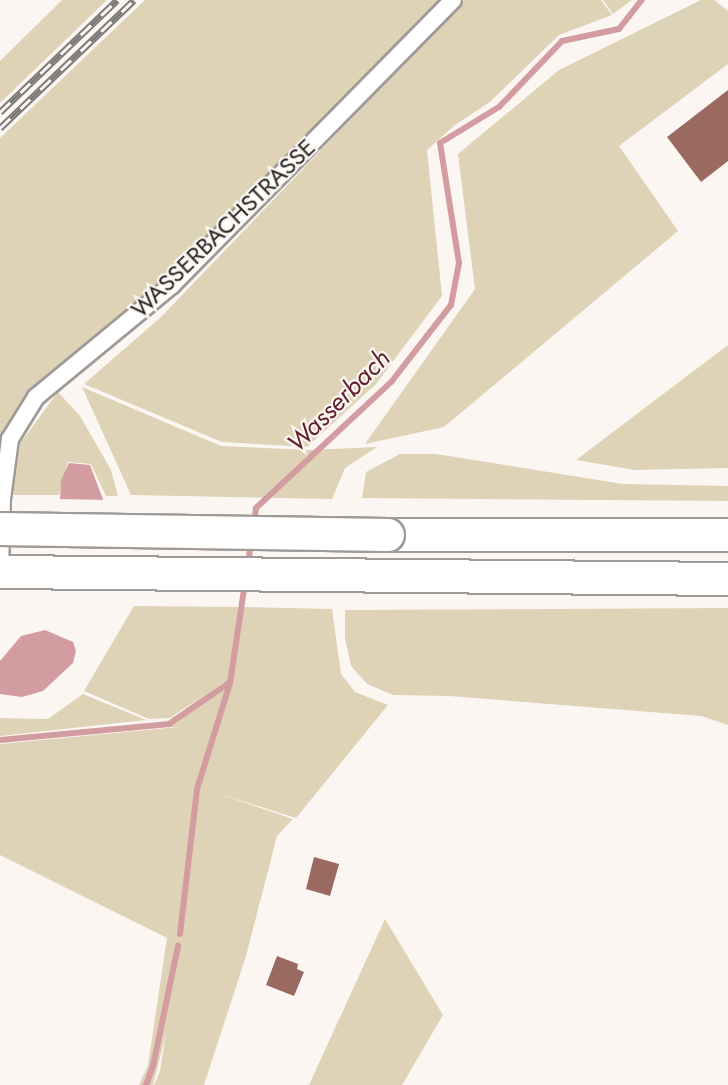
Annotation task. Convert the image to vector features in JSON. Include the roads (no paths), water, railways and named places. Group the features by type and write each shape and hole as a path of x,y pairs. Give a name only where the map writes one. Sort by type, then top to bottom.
{"highway":[{"path":"0,529 388,535 728,535"},
{"path":"0,570 388,577 728,579"}],"street":[{"name":"WASSERBACHSTRASSE","path":"0,570 2,499 10,439 36,397 172,285 453,0"}],"waterway":[{"name":"Wasserbach","path":"254,523 256,508 392,381 451,305 459,263 440,143 499,107 562,41 619,29 642,0"},
{"name":"Wasserbach","path":"248,564 251,542"},
{"name":"Wasserbach","path":"180,934 197,789 230,683 245,583"},
{"path":"0,740 169,724 229,683"},
{"name":"Wasserbach","path":"146,1085 153,1066 178,946"}],"railway":[{"path":"0,112 117,0"},
{"path":"0,128 134,0"}]}
